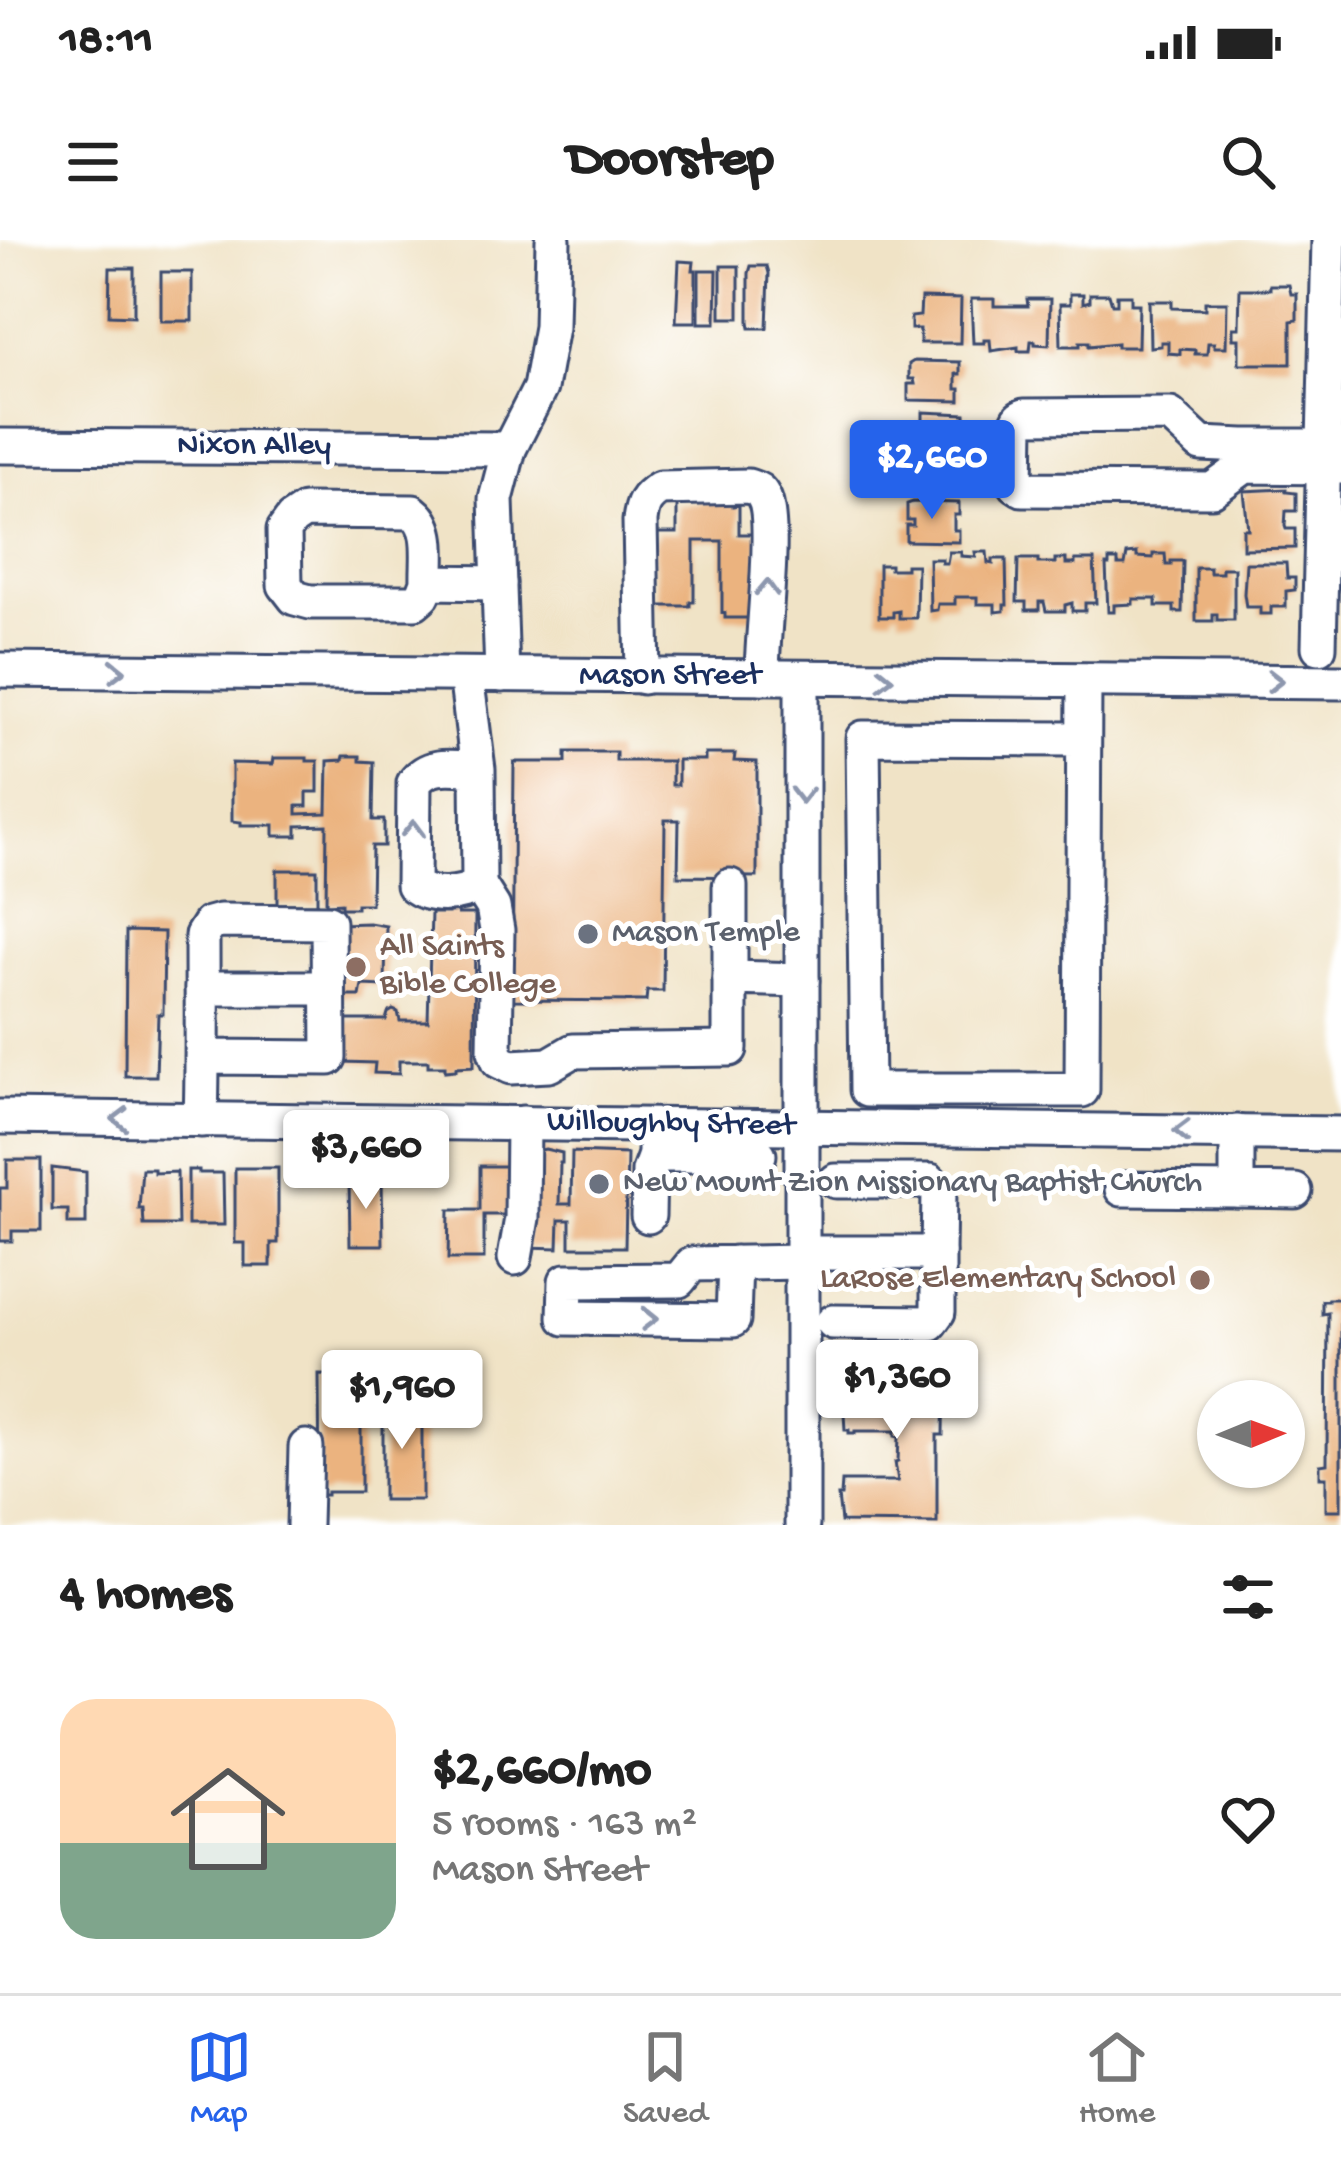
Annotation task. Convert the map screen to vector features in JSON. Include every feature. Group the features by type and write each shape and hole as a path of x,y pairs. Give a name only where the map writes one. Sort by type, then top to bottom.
{"street":[{"path":"502,675 496,499 508,448 540,388 551,327 553,240"},
{"path":"1319,646 1333,457 1329,240"},
{"path":"1245,456 1212,490 1022,489 1016,485 1017,424 1024,416 1170,415 1201,444 1245,456 1333,457"},
{"name":"Nixon Alley","path":"0,446 508,448"},
{"path":"643,677 640,520 648,495 660,488 748,486 766,499 768,516 762,677"},
{"path":"304,511 413,512 427,527 428,582 415,602 295,598 285,585 284,530 304,511"},
{"path":"428,582 499,583"},
{"name":"Mason Street","path":"0,670 1341,682"},
{"path":"466,675 478,770 479,885 493,908 497,930 495,1051 499,1061 511,1067 549,1065 573,1051 730,1049 730,886"},
{"path":"802,678 802,1525"},
{"path":"1082,1130 1084,681"},
{"path":"1082,1090 867,1090 862,737 1083,739"},
{"path":"478,770 439,767 421,774 414,783 413,885 422,892 464,894 479,885"},
{"path":"201,1120 202,935 209,924 220,920 328,922 329,1058 202,1057"},
{"path":"730,978 802,980"},
{"path":"202,988 328,988"},
{"name":"Willoughby Street","path":"0,1117 523,1123 655,1140 802,1127 1341,1134"},
{"path":"514,1258 522,1218 523,1123"},
{"path":"1237,1132 1237,1190"},
{"path":"648,1216 655,1140 759,1155"},
{"path":"833,1322 930,1323 938,1312 936,1185 930,1181 836,1181"},
{"path":"1122,1189 1295,1191"},
{"path":"735,1263 733,1320 565,1318 566,1281 679,1280 692,1264 938,1253"},
{"path":"304,1525 306,1447"}],"building":[{"path":"679,261 694,262 696,322 676,322"},
{"path":"721,266 739,266 739,318 721,318"},
{"path":"751,266 767,266 769,273 767,328 750,328"},
{"path":"110,268 134,268 134,316 109,315"},
{"path":"699,270 717,270 716,323 699,323"},
{"path":"161,272 192,272 192,321 161,321"},
{"path":"1270,285 1289,285 1291,294 1297,294 1297,320 1291,321 1291,364 1239,364 1239,339 1233,339 1233,328 1239,328 1240,289 1270,289"},
{"path":"1070,294 1083,294 1083,303 1090,301 1090,294 1109,294 1112,304 1117,304 1117,295 1131,295 1131,304 1139,304 1138,347 1089,346 1089,342 1061,346 1060,304 1070,304"},
{"path":"921,298 961,299 960,343 920,343 920,329 911,329 911,317 920,316"},
{"path":"971,299 994,299 994,306 1028,306 1027,299 1050,299 1049,345 1031,341 1030,351 1018,351 1018,347 991,351 990,340 973,343"},
{"path":"1149,301 1172,301 1172,308 1205,309 1205,302 1227,302 1226,347 1208,343 1207,354 1180,349 1180,354 1168,353 1168,342 1150,347"},
{"path":"960,362 956,389 960,389 960,401 908,400 908,384 915,384 909,379 909,364"},
{"path":"923,412 965,414 961,470 965,470 966,490 922,492 922,481 913,481 913,469 922,469 922,463 913,461 913,454 920,454 923,434 915,435 915,423 923,423"},
{"path":"1286,489 1296,493 1296,511 1286,511 1285,526 1295,529 1295,548 1243,549 1243,529 1248,529 1244,491"},
{"path":"959,503 954,530 959,530 959,542 906,541 906,525 913,525 913,520 907,520 907,504"},
{"path":"677,504 739,505 739,534 758,534 758,618 725,618 722,613 722,541 694,541 694,602 690,606 657,606 654,538 657,533 677,533"},
{"path":"949,552 976,557 975,552 987,552 988,563 993,564 993,559 1006,559 1004,611 995,612 995,604 977,604 977,597 955,597 955,604 938,604 937,610 930,611 929,559 947,563"},
{"path":"1137,553 1137,557 1153,558 1153,554 1165,554 1166,565 1183,561 1182,612 1174,612 1174,606 1156,606 1156,599 1133,599 1133,604 1114,605 1114,612 1108,612 1106,565 1118,560 1118,565 1125,565 1127,554"},
{"path":"1018,559 1055,563 1055,559 1066,559 1066,564 1094,560 1096,603 1085,603 1085,611 1072,611 1072,603 1065,605 1065,611 1046,611 1044,602 1039,602 1039,610 1026,610 1026,602 1017,602"},
{"path":"1246,563 1286,563 1287,578 1295,578 1295,590 1286,591 1286,607 1271,607 1271,614 1260,614 1260,607 1246,607"},
{"path":"879,565 906,569 906,565 917,565 916,618 899,618 899,611 893,617 879,617"},
{"path":"1196,568 1222,573 1222,568 1234,568 1234,620 1217,620 1213,614 1213,621 1196,621"},
{"name":"Mason Temple","path":"566,752 616,752 616,761 672,761 672,785 678,785 678,760 735,754 734,761 757,762 757,877 678,876 679,820 665,820 663,991 647,991 646,1001 512,1000 514,762 566,762"},
{"path":"344,756 374,762 373,820 384,820 384,846 372,846 371,904 357,904 357,908 326,904 327,825 297,826 297,836 274,836 274,825 232,821 232,763 273,764 274,758 318,761 318,792 307,792 307,806 297,806 297,814 327,813 328,761"},
{"path":"277,870 317,870 317,904 277,904"},
{"path":"448,908 458,908 458,914 475,914 474,1066 445,1071 445,1066 428,1066 428,1061 399,1061 399,1074 374,1073 375,1063 343,1062 344,1020 386,1020 393,1010 400,1021 428,1021 431,913 448,913"},
{"path":"339,924 386,926 385,986 362,985 360,996 338,996"},
{"path":"126,931 164,932 156,1076 125,1076"},
{"name":"New Mount Zion Missionary Baptist Church","path":"545,1149 562,1153 559,1204 571,1204 572,1152 627,1154 625,1247 570,1247 570,1220 559,1220 558,1248 527,1247 528,1153"},
{"path":"7,1160 41,1160 41,1231 12,1231 12,1241 0,1241 0,1188 7,1188"},
{"path":"480,1166 515,1166 514,1215 484,1215 484,1259 448,1259 449,1210 480,1210"},
{"path":"52,1168 86,1172 86,1224 68,1224 68,1210 52,1210"},
{"path":"235,1168 278,1168 278,1243 271,1243 271,1266 245,1266 245,1243 235,1243"},
{"path":"142,1169 177,1172 178,1225 144,1225 143,1209 139,1209"},
{"path":"188,1170 223,1173 224,1225 188,1225"},
{"path":"349,1178 382,1178 383,1245 350,1245"},
{"path":"1341,1299 1341,1510 1326,1510 1326,1477 1320,1477 1320,1465 1327,1464 1328,1313 1322,1314 1322,1301"},
{"path":"928,1356 943,1356 937,1523 841,1522 838,1496 842,1481 898,1481 899,1437 895,1431 845,1430 842,1396 847,1372 909,1373 910,1365"},
{"path":"319,1374 361,1375 361,1492 320,1495"},
{"path":"383,1405 422,1405 422,1500 383,1500"}],"place":[{"name":"Mason Temple","path":"588,934"},
{"name":"All Saints Bible College","path":"356,967"},
{"name":"New Mount Zion Missionary Baptist Church","path":"599,1184"},
{"name":"LaRose Elementary School","path":"1200,1280"}]}
